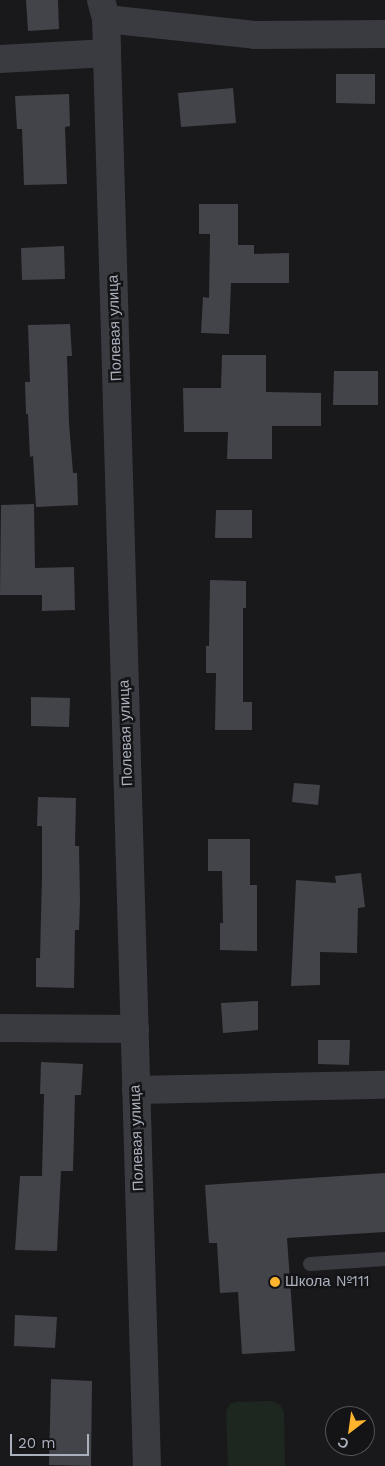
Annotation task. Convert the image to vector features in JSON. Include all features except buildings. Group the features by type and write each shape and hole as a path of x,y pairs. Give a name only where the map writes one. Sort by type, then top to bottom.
{"street":[{"path":"104,9 255,35 385,34"},
{"name":"Полевая улица","path":"104,9 107,53 147,1466"},
{"path":"0,59 107,53"},
{"path":"0,1028 135,1029"},
{"path":"136,1090 385,1084"}],"lane":[{"path":"310,1264 385,1259"}],"shaded area":[{"path":"272,1401 280,1405 284,1412 285,1466 228,1466 226,1411 230,1404 236,1402"}],"place":[{"name":"Школа №111","path":"275,1282"}]}
